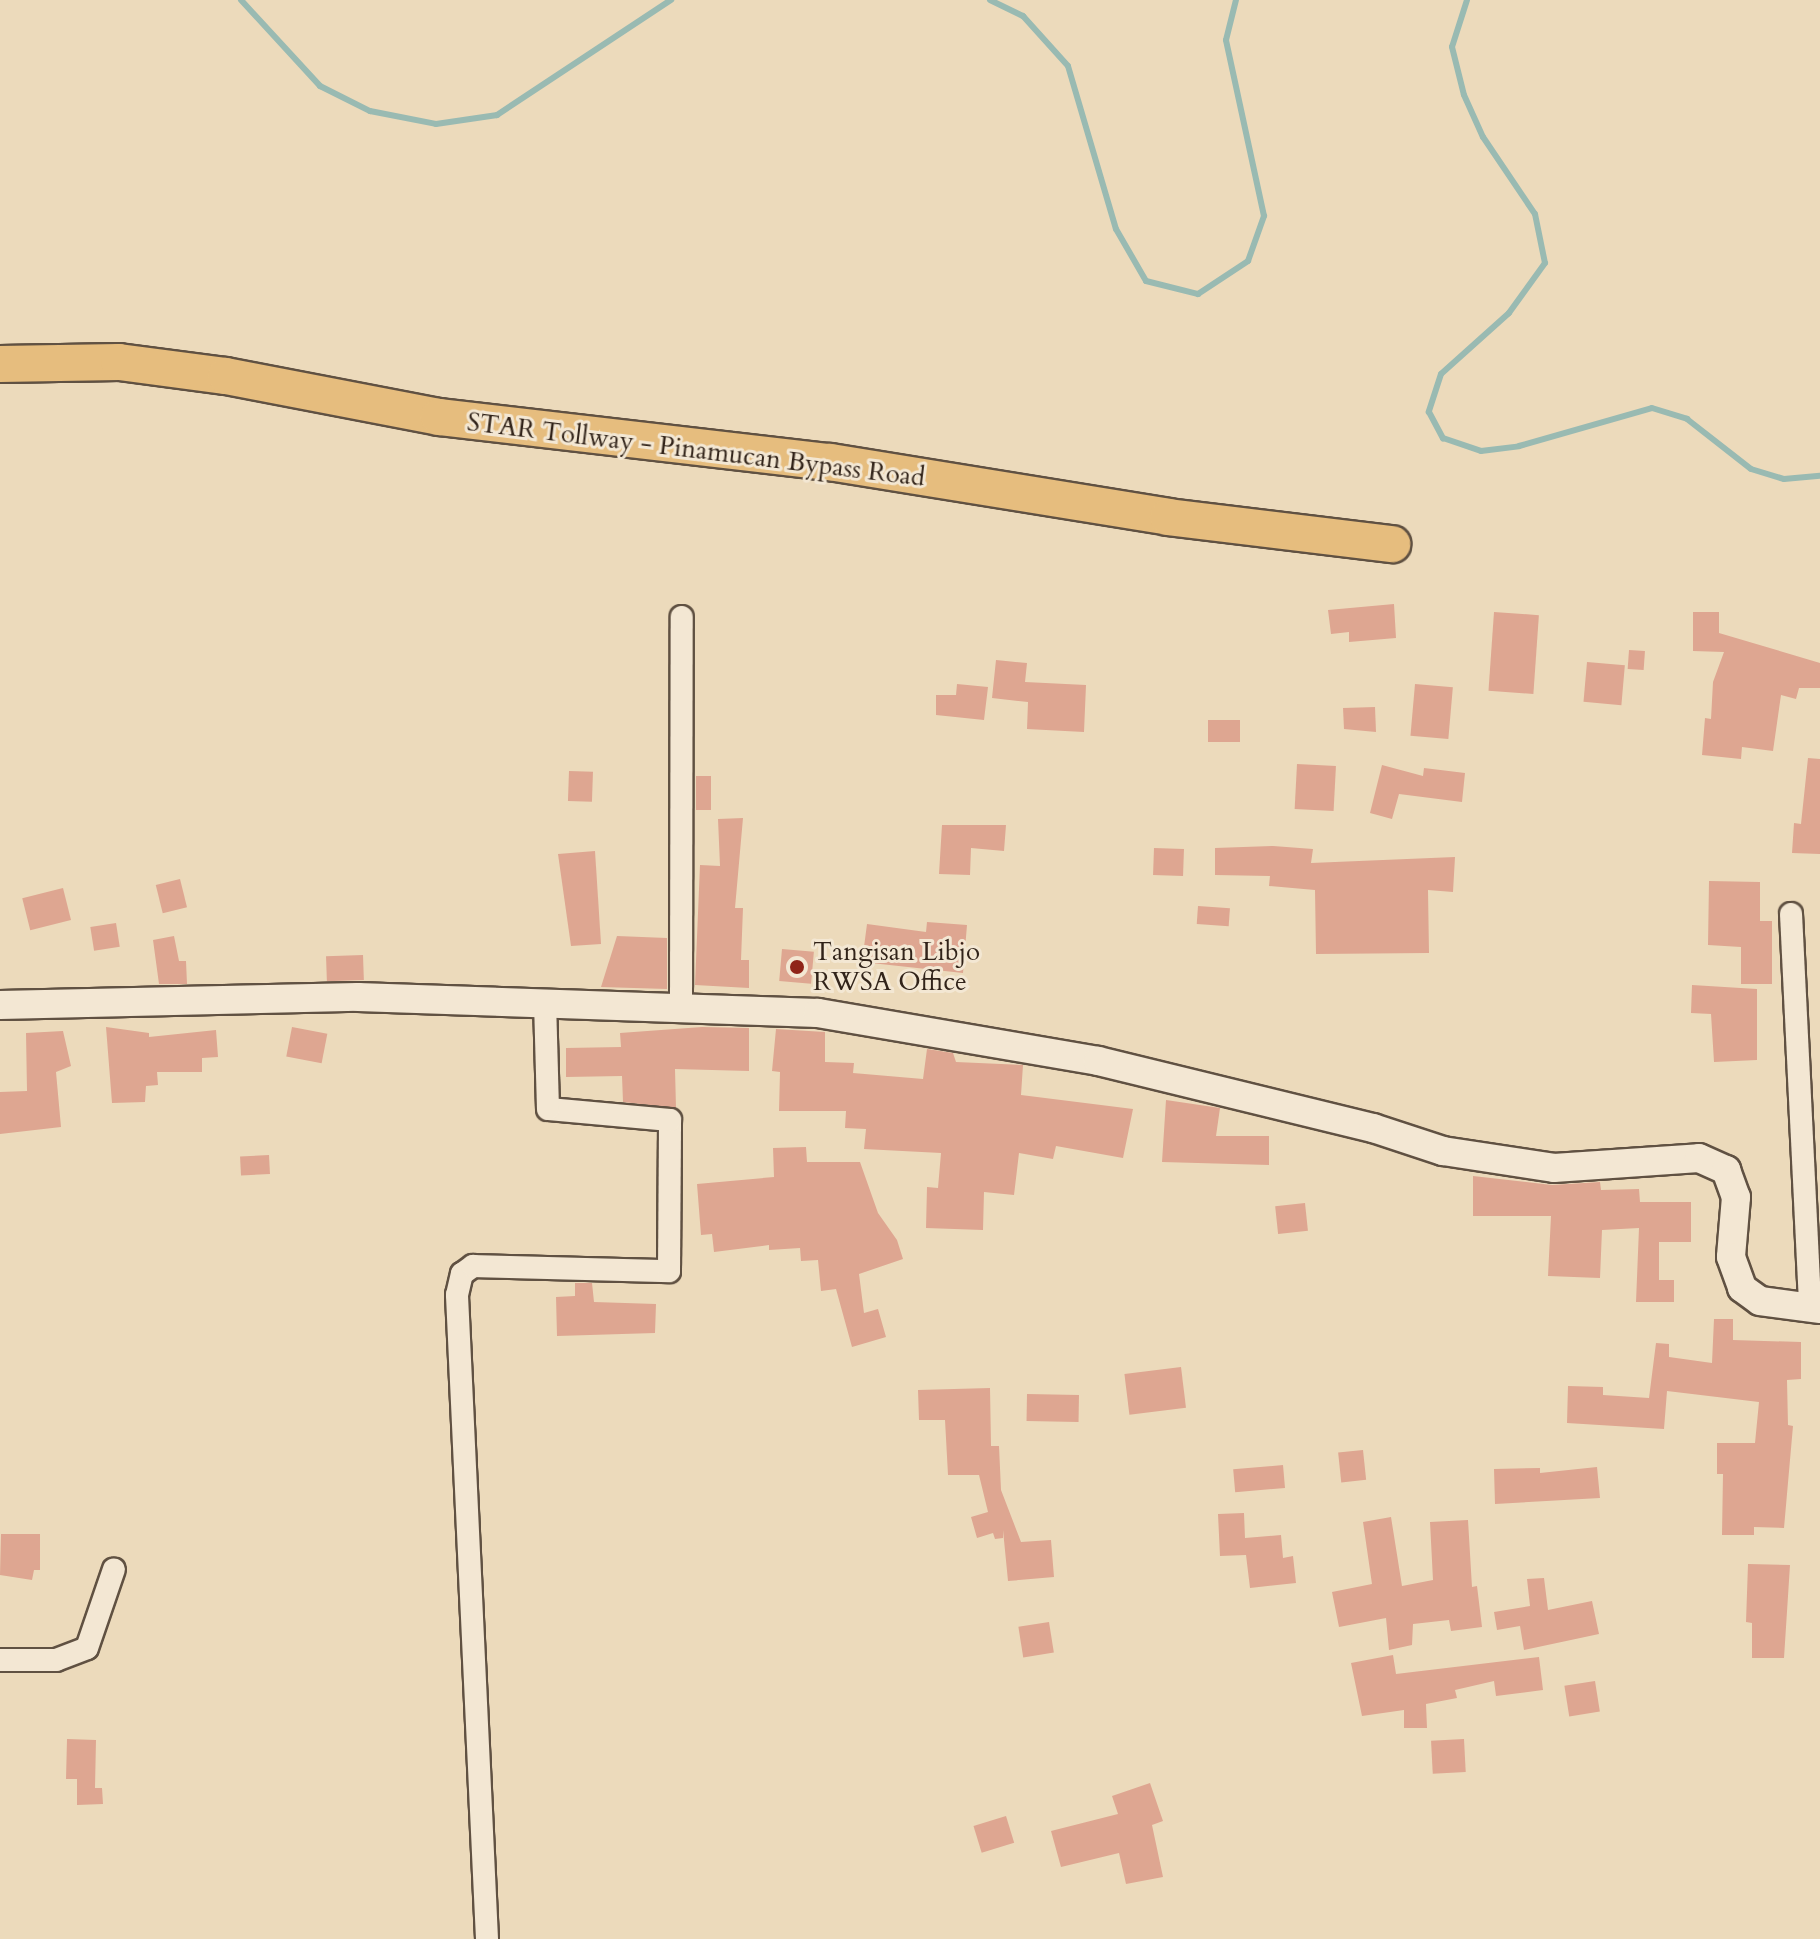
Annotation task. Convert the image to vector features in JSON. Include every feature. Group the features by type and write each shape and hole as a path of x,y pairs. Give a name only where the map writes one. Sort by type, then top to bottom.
{"main road":[{"name":"STAR Tollway - Pinamucan Bypass Road","path":"0,364 119,362 226,376 439,417 830,462 1168,517 1392,544"}],"street":[{"path":"681,1005 682,617"},
{"path":"0,1005 358,997 681,1005 818,1013 1098,1061 1459,1154 1554,1168 1699,1158 1726,1170 1736,1197 1731,1257 1742,1288 1760,1301 1815,1308 1791,914"},
{"path":"487,1939 457,1295 462,1274 473,1266 669,1271 670,1120 548,1109 545,1003"},
{"path":"0,1660 56,1660 87,1648 114,1569"}],"building":[{"path":"1394,604 1396,638 1349,642 1349,632 1331,634 1328,610"},
{"path":"1494,612 1539,615 1533,694 1488,691"},
{"path":"1693,612 1719,612 1719,633 1820,663 1820,688 1799,688 1796,699 1781,695 1773,751 1742,747 1741,759 1702,755 1705,718 1711,719 1713,682 1724,652 1693,651"},
{"path":"1629,650 1645,651 1644,670 1628,669"},
{"path":"996,660 1027,663 1025,682 1086,685 1084,732 1027,729 1028,702 992,698"},
{"path":"1587,662 1625,665 1621,705 1584,702"},
{"path":"957,684 988,687 984,720 936,715 936,695 956,695"},
{"path":"1415,684 1453,687 1448,739 1410,736"},
{"path":"1375,707 1376,732 1344,729 1343,708"},
{"path":"1208,720 1240,720 1240,742 1208,742"},
{"path":"1808,758 1820,759 1820,854 1792,853 1794,823 1801,824"},
{"path":"1297,764 1336,766 1334,811 1295,809"},
{"path":"1382,765 1423,776 1424,768 1465,773 1462,802 1399,794 1392,819 1370,813"},
{"path":"569,771 593,772 592,802 568,801"},
{"path":"696,776 711,776 711,810 696,810"},
{"path":"743,818 735,908 743,908 741,960 749,960 749,988 695,985 700,865 720,866 718,819"},
{"path":"942,825 1006,825 1004,851 971,848 970,875 939,874"},
{"path":"1273,846 1313,849 1311,863 1455,857 1453,892 1428,890 1429,953 1316,954 1315,890 1269,886 1270,876 1215,875 1215,848"},
{"path":"1154,848 1184,849 1183,876 1153,875"},
{"path":"595,851 601,944 571,946 558,854"},
{"path":"180,879 187,907 163,913 156,885"},
{"path":"1709,881 1760,882 1760,921 1772,921 1772,984 1741,984 1741,947 1708,945"},
{"path":"63,888 71,920 30,930 22,898"},
{"path":"1198,906 1230,908 1229,926 1197,924"},
{"path":"927,922 967,925 963,973 862,962 867,924 926,932"},
{"path":"116,923 120,947 94,951 90,927"},
{"path":"174,936 179,961 186,961 187,984 159,984 153,940"},
{"path":"617,936 667,938 667,989 601,987"},
{"name":"Tangisan Libjo RWSA Office","path":"782,949 814,952 811,984 779,981"},
{"path":"363,955 364,980 327,981 326,956"},
{"path":"1692,985 1757,989 1757,1060 1714,1062 1711,1014 1691,1013"},
{"path":"106,1027 149,1033 149,1037 216,1030 218,1057 202,1058 202,1072 157,1072 158,1085 146,1086 145,1102 112,1103"},
{"path":"292,1027 327,1034 322,1063 286,1056"},
{"path":"702,1027 749,1028 749,1071 675,1069 676,1108 623,1102 622,1076 566,1077 566,1048 621,1047 620,1033"},
{"path":"776,1029 825,1032 825,1062 854,1063 853,1073 923,1079 927,1049 953,1053 956,1062 1023,1065 1021,1095 1133,1109 1123,1158 1056,1146 1053,1159 1019,1153 1014,1195 984,1192 983,1230 926,1228 927,1187 938,1188 941,1153 864,1149 866,1129 845,1128 846,1111 779,1111 780,1072 772,1071"},
{"path":"63,1031 71,1066 56,1072 61,1127 0,1134 0,1092 27,1091 26,1033"},
{"path":"1166,1100 1220,1108 1216,1136 1269,1136 1269,1165 1162,1162"},
{"path":"806,1147 807,1162 860,1162 878,1213 897,1240 903,1259 859,1274 864,1313 878,1309 886,1337 852,1347 836,1289 821,1291 818,1260 801,1261 800,1248 769,1250 769,1245 714,1252 712,1234 701,1235 697,1184 774,1177 773,1148"},
{"path":"269,1155 270,1174 241,1175 240,1157"},
{"path":"1473,1176 1552,1185 1600,1182 1601,1190 1639,1189 1640,1202 1691,1202 1691,1242 1659,1242 1659,1280 1674,1280 1674,1302 1636,1302 1639,1228 1602,1230 1600,1278 1548,1276 1551,1216 1473,1216"},
{"path":"1305,1203 1308,1231 1278,1234 1275,1206"},
{"path":"575,1283 592,1283 594,1302 656,1304 655,1333 557,1336 556,1297 575,1296"},
{"path":"1714,1319 1733,1319 1733,1340 1801,1342 1801,1379 1787,1380 1788,1425 1793,1426 1784,1528 1754,1527 1754,1535 1722,1535 1723,1474 1717,1474 1717,1443 1755,1443 1759,1402 1667,1391 1664,1429 1567,1423 1568,1386 1603,1387 1603,1395 1649,1398 1656,1343 1669,1344 1669,1357 1712,1363"},
{"path":"1181,1367 1186,1408 1129,1415 1124,1374"},
{"path":"990,1388 991,1446 999,1446 1001,1490 1021,1542 1051,1540 1054,1577 1008,1581 1003,1530 1003,1538 995,1539 993,1533 977,1538 971,1517 988,1512 979,1475 948,1475 945,1420 919,1420 918,1390"},
{"path":"1027,1394 1079,1395 1079,1422 1027,1421"},
{"path":"1363,1450 1366,1480 1341,1482 1338,1453"},
{"path":"1283,1465 1285,1488 1235,1492 1233,1469"},
{"path":"1597,1467 1600,1498 1495,1504 1494,1469 1540,1468 1540,1473"},
{"path":"1244,1513 1245,1538 1281,1535 1283,1558 1293,1556 1296,1583 1250,1588 1246,1555 1220,1556 1218,1514"},
{"path":"1391,1517 1402,1586 1433,1580 1430,1522 1468,1520 1472,1587 1477,1586 1482,1627 1451,1631 1449,1620 1413,1624 1412,1645 1389,1650 1386,1618 1339,1627 1332,1592 1372,1584 1363,1522"},
{"path":"1,1534 40,1534 40,1570 34,1570 32,1580 0,1575"},
{"path":"1748,1564 1790,1565 1784,1658 1752,1658 1752,1623 1746,1622"},
{"path":"1544,1578 1548,1610 1592,1601 1599,1634 1524,1650 1520,1626 1497,1630 1494,1612 1530,1606 1527,1579"},
{"path":"1049,1622 1054,1653 1023,1657 1018,1627"},
{"path":"1393,1655 1396,1674 1539,1657 1543,1690 1496,1696 1494,1681 1455,1690 1457,1698 1426,1704 1427,1728 1404,1728 1404,1710 1362,1716 1351,1663"},
{"path":"1595,1681 1600,1712 1569,1716 1564,1686"},
{"path":"67,1739 96,1740 95,1788 102,1788 103,1804 77,1805 77,1779 66,1779"},
{"path":"1464,1739 1466,1772 1433,1774 1431,1741"},
{"path":"1150,1783 1163,1821 1152,1825 1163,1877 1126,1884 1119,1853 1061,1867 1051,1831 1118,1814 1112,1796"},
{"path":"1006,1816 1014,1843 982,1853 973,1826"}],"waterway":[{"path":"241,0 320,86 370,111 436,124 497,115 671,0"},
{"path":"990,0 1023,16 1068,66 1116,229 1146,281 1198,294 1248,261 1264,216 1226,40 1236,0"},
{"path":"1467,0 1452,47 1464,95 1483,137 1535,214 1545,263 1509,313 1441,374 1429,412 1443,438 1481,451 1519,446 1652,408 1687,419 1751,469 1784,479 1820,476"}],"place":[{"name":"Tangisan Libjo RWSA Office","path":"797,967"}]}
